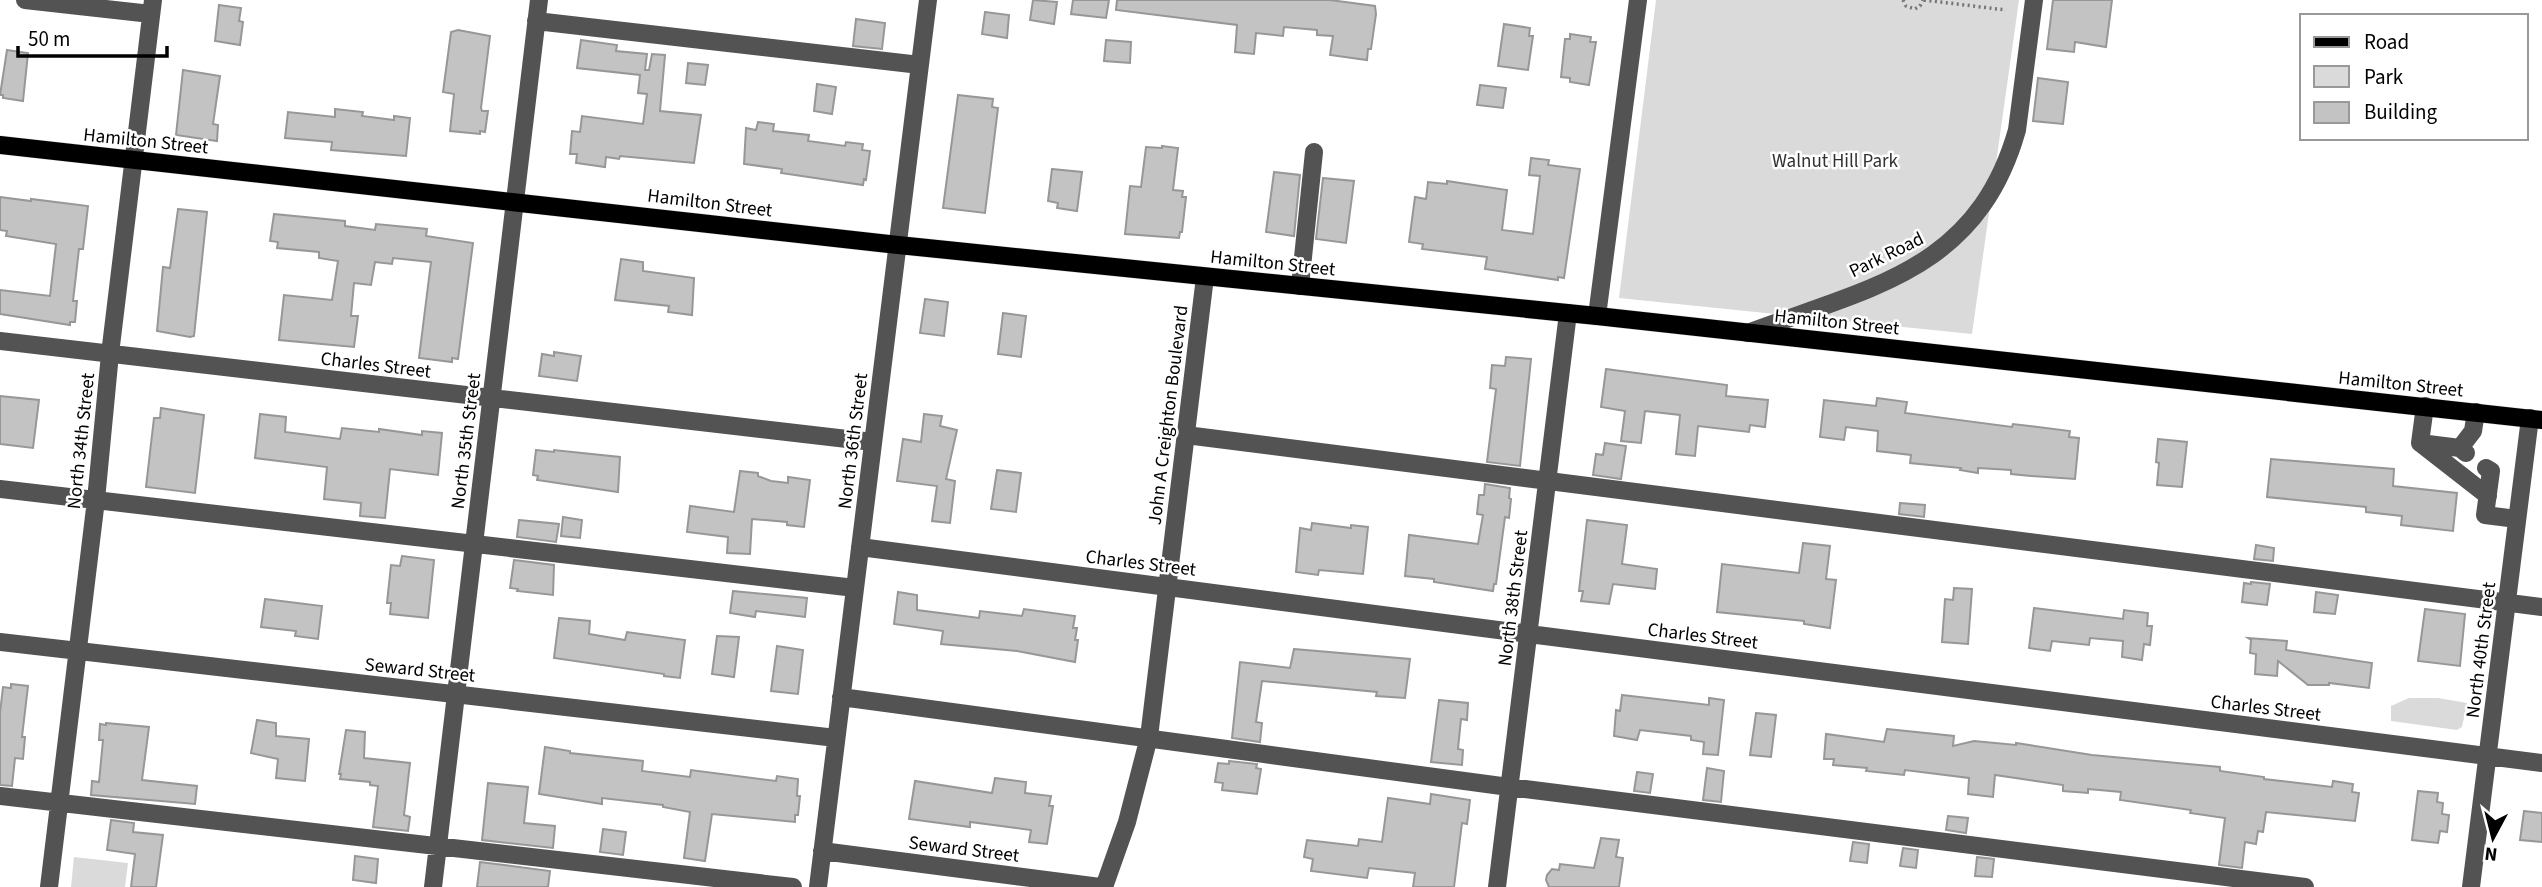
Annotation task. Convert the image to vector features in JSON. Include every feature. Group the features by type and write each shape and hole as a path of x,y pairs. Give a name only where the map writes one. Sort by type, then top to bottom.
{"main road":[{"name":"Hamilton Street","path":"0,145 515,200 898,245 1597,316 2536,419"}],"street":[{"path":"26,0 152,7"},
{"name":"North 35th Street","path":"433,887 539,0"},
{"name":"North 36th Street","path":"818,887 929,0"},
{"path":"1597,316 1638,0"},
{"name":"Park Road","path":"1748,333 1915,268 1950,243 1966,227 1994,188 2017,130 2034,0"},
{"name":"North 34th Street","path":"49,887 152,7"},
{"path":"536,21 920,65"},
{"path":"1300,286 1314,152"},
{"name":"John A Creighton Boulevard","path":"1102,887 1128,822 1149,737 1205,276"},
{"name":"North 38th Street","path":"1497,887 1567,313"},
{"name":"Charles Street","path":"0,341 873,442"},
{"path":"2420,443 2425,406"},
{"path":"2420,443 2463,451 2473,431 2476,412"},
{"name":"North 40th Street","path":"2471,887 2517,519 2523,476 2536,419"},
{"path":"1186,435 2542,607"},
{"path":"2420,443 2488,496"},
{"path":"2517,519 2485,515 2488,470 2523,476"},
{"path":"0,489 855,588"},
{"name":"Charles Street","path":"860,547 2542,763"},
{"name":"Seward Street","path":"0,642 836,738"},
{"path":"841,697 1509,786 2305,887"},
{"path":"0,796 793,887"},
{"name":"Seward Street","path":"822,851 1102,887"}],"path":[{"path":"1903,0 1906,6 1914,9 1920,6 1923,0 2006,10"}],"green space":[{"name":"Walnut Hill Park","path":"1656,0 2019,0 1972,334 1619,298"},
{"path":"2409,698 2438,698 2467,703 2462,727 2457,730 2391,721 2391,706"},
{"path":"74,857 128,863 125,887 71,887"}],"building":[{"path":"1033,0 1057,2 1054,24 1030,20"},
{"path":"1073,0 1109,0 1106,18 1071,14"},
{"path":"1117,0 1330,0 1375,6 1376,14 1367,60 1330,55 1333,36 1317,35 1317,30 1284,27 1283,36 1256,33 1254,54 1235,52 1237,25 1116,10"},
{"path":"2053,0 2112,0 2106,47 2075,42 2074,52 2047,49"},
{"path":"219,5 241,8 239,21 243,22 240,45 215,41"},
{"path":"985,12 1009,15 1007,38 982,34"},
{"path":"856,19 885,23 882,49 853,46"},
{"path":"1504,24 1530,28 1529,36 1533,36 1528,70 1498,66"},
{"path":"458,30 490,36 481,108 482,111 488,111 485,132 480,131 480,134 450,131 454,94 443,92 451,32"},
{"path":"1570,34 1591,37 1590,42 1596,42 1589,85 1570,82 1570,78 1561,77 1565,39 1570,39"},
{"path":"581,40 617,45 616,51 647,54 645,70 649,70 652,54 665,55 660,111 701,115 694,163 620,156 619,159 606,157 605,167 576,163 577,154 570,154 572,131 580,132 582,116 643,124 647,94 638,93 640,75 577,68"},
{"path":"1106,40 1131,42 1130,63 1104,61"},
{"path":"7,50 28,53 23,101 3,98 3,95 0,95"},
{"path":"688,63 708,65 705,85 686,83"},
{"path":"183,70 220,76 213,124 218,125 217,141 176,135"},
{"path":"2038,78 2068,82 2063,124 2033,121"},
{"path":"817,84 836,87 832,114 814,111"},
{"path":"1480,85 1506,88 1503,108 1477,105"},
{"path":"958,95 993,99 992,107 998,108 985,213 943,208"},
{"path":"335,109 363,112 362,116 394,120 394,116 410,118 406,156 331,150 332,142 285,138 288,112 335,117"},
{"path":"758,122 774,124 773,131 809,135 808,141 845,146 846,142 863,144 862,150 870,151 866,180 864,179 863,185 781,173 782,169 744,164 746,128 756,130"},
{"path":"1146,147 1178,148 1173,190 1183,191 1182,197 1186,197 1182,232 1179,238 1125,234 1130,186 1141,187"},
{"path":"1531,158 1549,160 1548,165 1580,169 1564,278 1558,277 1558,280 1485,269 1487,257 1422,249 1423,244 1409,242 1415,197 1426,199 1428,182 1447,184 1447,181 1507,190 1502,230 1533,234 1540,176 1529,175"},
{"path":"1052,169 1082,172 1077,211 1057,208 1058,203 1048,201"},
{"path":"1274,172 1300,175 1294,236 1266,232"},
{"path":"1323,178 1354,181 1346,243 1316,239"},
{"path":"0,197 88,206 83,249 79,249 73,301 77,301 75,322 70,322 70,325 0,314 0,290 50,296 56,244 6,236 7,231 0,230"},
{"path":"178,209 207,212 194,336 190,337 157,331 163,267 170,268"},
{"path":"274,214 345,221 345,226 375,230 376,224 427,229 426,236 473,243 458,359 452,358 452,362 419,358 431,262 393,258 392,264 375,262 371,285 354,283 351,316 358,316 354,347 279,340 284,295 332,300 338,261 319,258 319,252 277,248 278,242 270,241"},
{"path":"621,259 643,262 643,271 694,278 692,315 668,312 669,306 615,300"},
{"path":"925,299 948,302 944,336 920,333"},
{"path":"1003,313 1026,316 1021,357 998,354"},
{"path":"554,352 581,356 577,381 539,376 542,354 554,356"},
{"path":"1506,357 1531,359 1520,466 1487,462 1496,389 1490,388 1492,365 1505,366"},
{"path":"1606,369 1727,385 1726,396 1768,400 1765,427 1750,425 1749,432 1698,426 1695,456 1676,454 1680,415 1645,411 1641,443 1621,441 1625,411 1601,407"},
{"path":"0,396 39,400 33,448 0,444"},
{"path":"1877,398 1907,402 1905,413 2012,427 2013,424 2070,431 2069,437 2079,438 2075,479 2011,474 2011,470 1978,468 1978,473 1960,470 1961,468 1910,463 1911,455 1877,451 1878,431 1846,427 1844,440 1820,437 1824,400 1876,406"},
{"path":"161,408 204,415 195,493 146,487 154,418 160,418"},
{"path":"260,414 286,417 285,432 340,439 342,428 379,432 379,429 422,435 422,431 442,433 438,475 390,469 385,518 360,516 361,503 324,499 327,467 255,458"},
{"path":"924,414 942,416 940,426 957,430 946,479 955,481 950,523 932,521 937,486 897,481 903,439 921,442"},
{"path":"2158,439 2187,442 2182,487 2157,485"},
{"path":"1605,443 1626,446 1621,479 1593,475 1596,454 1603,455"},
{"path":"536,450 620,457 618,492 537,480 538,476 533,475"},
{"path":"2271,459 2394,469 2393,486 2457,493 2453,531 2401,525 2402,516 2366,512 2366,507 2267,497"},
{"path":"997,470 1021,473 1016,512 991,509"},
{"path":"740,471 758,473 758,476 771,481 788,483 788,477 810,480 804,527 787,525 787,522 752,519 750,554 727,553 728,537 687,532 690,506 734,512"},
{"path":"1485,484 1510,488 1511,499 1509,518 1505,517 1493,591 1405,576 1409,535 1478,544 1483,515 1477,514 1479,495 1484,495"},
{"path":"1900,503 1925,505 1924,517 1899,514"},
{"path":"563,517 582,520 580,538 561,536"},
{"path":"519,520 559,524 556,542 517,537"},
{"path":"1587,520 1627,525 1622,564 1657,569 1655,589 1613,584 1609,604 1581,601 1583,591 1579,591"},
{"path":"1312,523 1351,528 1351,525 1368,527 1363,574 1319,570 1318,575 1296,572 1300,528 1311,530"},
{"path":"1803,543 1830,546 1826,579 1836,580 1830,628 1804,624 1804,621 1717,612 1722,564 1799,573"},
{"path":"2256,545 2274,548 2273,561 2254,559"},
{"path":"402,556 434,560 428,618 390,614 391,603 387,603 391,565 400,566"},
{"path":"514,560 554,565 553,595 510,588"},
{"path":"2244,583 2270,584 2267,605 2242,602"},
{"path":"1954,588 1972,589 1968,644 1942,642 1945,599 1953,600"},
{"path":"733,591 807,598 805,617 756,611 755,617 730,613"},
{"path":"898,592 917,595 917,610 979,618 980,611 1022,616 1024,609 1075,616 1073,628 1077,628 1075,640 1078,640 1075,662 1017,651 941,644 943,631 894,624"},
{"path":"2316,592 2338,595 2335,614 2314,612"},
{"path":"265,599 322,606 318,639 295,636 296,631 261,627"},
{"path":"2034,608 2123,619 2124,610 2148,613 2147,626 2152,626 2150,645 2144,644 2142,660 2122,657 2123,641 2090,638 2089,645 2052,641 2050,651 2029,648"},
{"path":"2425,609 2465,614 2460,666 2418,661"},
{"path":"559,618 590,621 589,634 625,640 627,632 685,640 680,678 554,658"},
{"path":"717,636 739,637 734,677 712,674"},
{"path":"2248,638 2287,641 2286,650 2372,663 2369,688 2329,683 2308,685 2278,661 2277,676 2255,674 2256,654 2250,653 2251,640"},
{"path":"777,646 803,650 798,694 771,691"},
{"path":"1294,649 1410,659 1405,698 1376,696 1377,692 1262,681 1256,722 1262,723 1260,742 1232,738 1240,662 1290,668"},
{"path":"11,684 28,686 22,737 25,737 23,759 15,758 12,786 0,785 0,713 3,687 11,688"},
{"path":"1622,695 1709,705 1709,698 1724,700 1718,755 1703,754 1704,742 1691,740 1691,736 1640,730 1637,740 1614,736 1616,710 1620,711"},
{"path":"1439,700 1468,703 1467,720 1461,719 1458,749 1463,750 1462,765 1431,762"},
{"path":"1756,713 1776,715 1771,757 1750,755"},
{"path":"257,720 276,723 276,736 309,739 305,781 276,778 278,759 251,753"},
{"path":"100,724 149,727 142,780 197,786 195,804 91,795 92,781 99,782 103,740 99,740"},
{"path":"1887,729 1954,736 1953,746 1974,741 2016,743 2092,755 2220,767 2220,771 2264,779 2332,787 2333,781 2353,784 2352,792 2359,793 2355,821 2266,812 2263,832 2258,831 2256,844 2245,842 2242,868 2219,865 2225,818 2190,813 2191,810 2120,800 2121,792 2088,789 2088,793 2063,791 2063,785 1995,775 1993,797 1968,794 1969,778 1905,770 1904,775 1866,771 1867,768 1833,765 1834,759 1824,759 1826,734 1884,742"},
{"path":"346,730 365,732 364,758 410,763 404,815 410,817 408,831 373,827 378,786 370,785 370,782 340,779"},
{"path":"545,747 570,753 643,761 642,771 690,777 691,770 776,781 777,776 798,779 798,815 795,815 795,822 712,814 705,861 684,858 690,812 663,805 602,798 602,804 539,794"},
{"path":"1229,761 1257,764 1256,768 1261,769 1257,794 1222,790 1223,783 1215,782 1218,763 1229,764"},
{"path":"1707,768 1724,771 1721,802 1703,800"},
{"path":"1637,772 1653,774 1650,793 1634,791"},
{"path":"995,778 1026,782 1025,793 1051,796 1049,806 1053,806 1047,844 1029,842 1031,830 970,822 970,827 909,819 915,781 992,793"},
{"path":"488,783 528,787 524,823 555,826 553,848 482,840"},
{"path":"2418,791 2438,793 2437,802 2443,803 2442,814 2449,815 2447,832 2440,831 2438,843 2412,840"},
{"path":"1431,794 1470,800 1467,824 1462,823 1454,887 1413,887 1415,873 1369,868 1367,878 1311,871 1313,859 1304,857 1307,840 1358,846 1359,839 1382,842 1388,798 1430,804"},
{"path":"2524,811 2542,813 2542,842 2520,840"},
{"path":"1948,816 1968,818 1966,833 1946,830"},
{"path":"111,820 134,823 133,832 163,835 156,887 131,887 135,854 107,850"},
{"path":"603,829 626,832 623,855 600,852"},
{"path":"1601,838 1619,840 1616,857 1623,858 1619,887 1549,887 1547,875 1552,869 1559,870 1560,864 1594,868"},
{"path":"1853,842 1869,844 1867,863 1850,861"},
{"path":"1903,848 1918,850 1916,868 1900,866"},
{"path":"355,856 378,859 376,883 353,880"},
{"path":"1977,857 1994,859 1992,877 1975,876"},
{"path":"480,862 550,871 548,887 477,887"}]}
